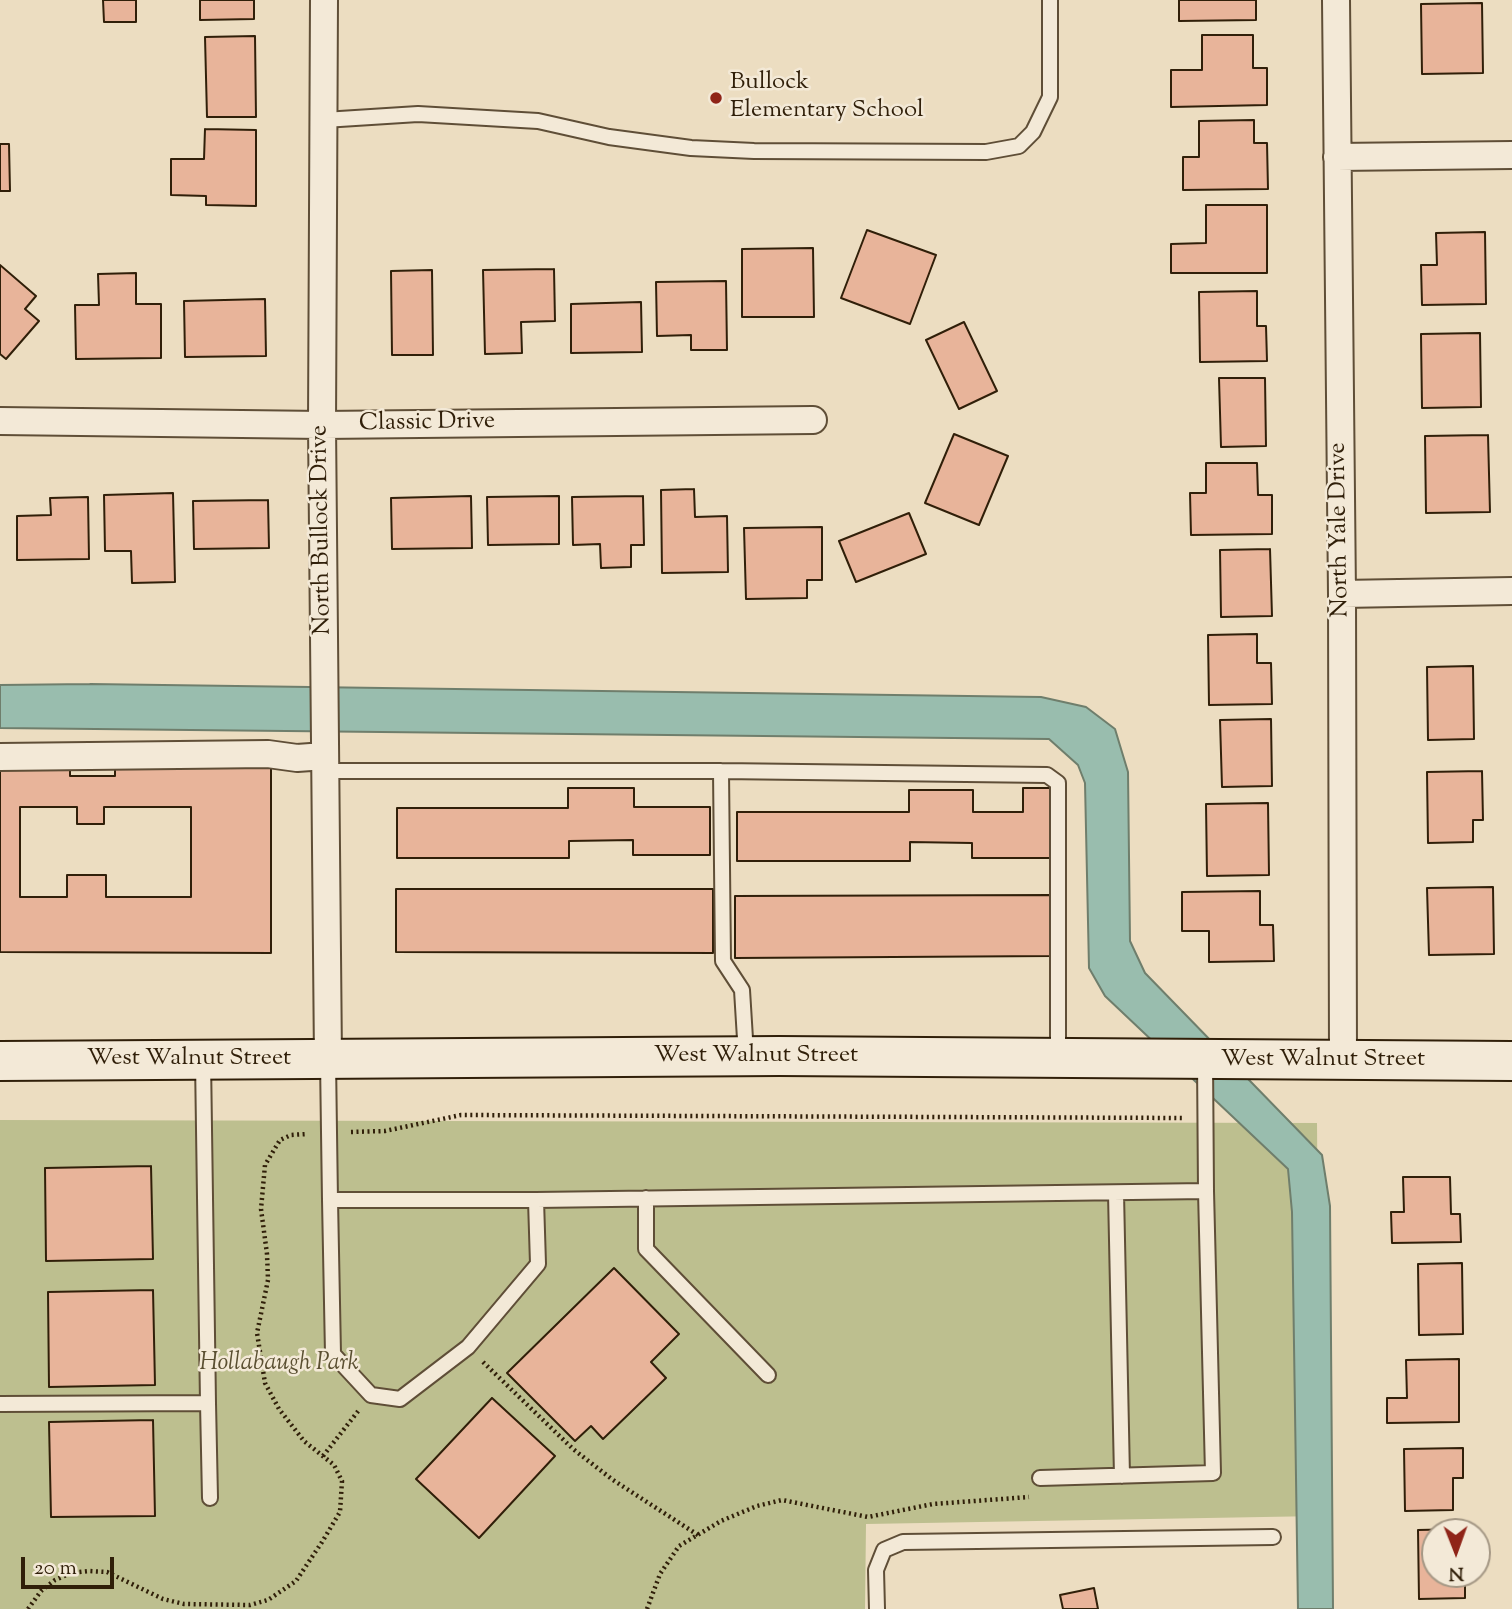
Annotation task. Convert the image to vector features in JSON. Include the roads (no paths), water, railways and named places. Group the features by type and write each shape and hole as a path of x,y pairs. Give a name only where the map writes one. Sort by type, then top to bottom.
{"main road":[{"name":"West Walnut Street","path":"0,1061 746,1056 1512,1061"}],"street":[{"name":"North Bullock Drive","path":"324,0 322,425 328,1059"},
{"name":"North Yale Drive","path":"1335,0 1342,594 1343,1060"},
{"path":"1337,157 1512,155"},
{"name":"Classic Drive","path":"0,421 322,425 813,420"},
{"path":"1342,594 1512,591"},
{"path":"0,757 255,754 325,758"}],"lane":[{"path":"324,120 418,114 538,121 609,137 691,148 754,151 986,152 1019,146 1033,132 1050,97 1050,0"},
{"path":"325,758 722,771 1047,775 1058,783 1058,1058"},
{"path":"722,771 723,961 742,990 746,1056"},
{"path":"328,1059 333,1354 371,1395 400,1399 468,1347 538,1264 536,1200"},
{"path":"202,1060 210,1498"},
{"path":"1040,1478 1213,1473 1205,1060"},
{"path":"330,1200 536,1200 1206,1191"},
{"path":"1116,1193 1122,1476"},
{"path":"646,1198 646,1249 768,1376"},
{"path":"0,1404 208,1403"},
{"path":"877,1609 876,1570 884,1550 903,1542 1273,1537"}],"place":[{"name":"Bullock Elementary School","path":"716,98"}],"park label":[{"name":"Hollabaugh Park","path":"279,1365"}]}
